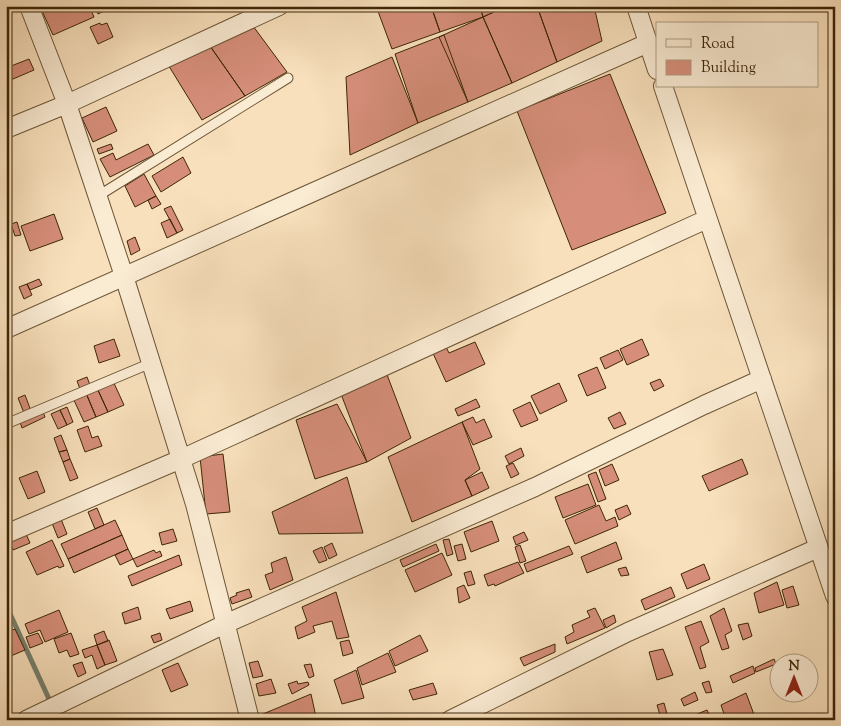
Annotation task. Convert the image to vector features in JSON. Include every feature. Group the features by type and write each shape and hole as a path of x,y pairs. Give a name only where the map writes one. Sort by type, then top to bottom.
{"street":[{"path":"29,6 67,104 98,196 195,504 250,720"},
{"path":"6,129 67,104 279,6"},
{"path":"636,6 656,67"},
{"path":"6,330 648,43"},
{"path":"664,88 835,596"},
{"path":"6,534 181,459 707,219"},
{"path":"26,720 226,624 535,487 762,380"},
{"path":"450,720 628,632 818,548"}],"lane":[{"path":"98,196 288,78"},
{"path":"6,424 151,363"}],"building":[{"path":"53,6 89,6 94,17 53,35 42,11"},
{"path":"94,6 114,6 98,14"},
{"path":"376,6 431,6 440,32 392,49"},
{"path":"431,6 480,6 483,17 440,32"},
{"path":"480,6 507,6 483,17"},
{"path":"507,6 537,6 557,62 512,83 483,17"},
{"path":"537,6 594,6 602,41 557,62"},
{"path":"483,17 512,83 468,102 439,37"},
{"path":"100,23 101,25 107,23 113,37 98,44 90,27"},
{"path":"253,26 287,72 245,96 210,46"},
{"path":"444,35 468,102 418,123 395,54"},
{"path":"210,46 245,96 202,120 167,63"},
{"path":"392,57 418,123 350,155 346,77"},
{"path":"29,59 34,70 6,82 6,68"},
{"path":"610,74 666,213 572,250 517,111"},
{"path":"106,107 117,131 93,142 82,118"},
{"path":"111,144 113,149 99,154 97,149"},
{"path":"148,144 154,155 110,177 100,159 113,153 116,160"},
{"path":"183,157 191,173 161,192 152,176"},
{"path":"144,174 156,196 135,207 125,186"},
{"path":"156,196 161,204 152,209 148,200"},
{"path":"171,206 183,230 177,233 164,209"},
{"path":"54,214 63,239 30,251 21,226"},
{"path":"170,219 177,233 167,238 161,223"},
{"path":"17,222 21,235 15,236 11,224"},
{"path":"135,237 140,250 131,255 127,241"},
{"path":"39,279 42,285 30,290 27,284"},
{"path":"27,284 32,295 24,299 19,287"},
{"path":"114,339 120,356 99,363 94,346"},
{"path":"642,339 649,355 627,365 620,349"},
{"path":"475,342 485,364 446,382 432,351 445,345 449,353"},
{"path":"618,350 623,360 605,369 600,358"},
{"path":"597,367 606,388 587,396 578,375"},
{"path":"386,372 411,438 367,462 341,394"},
{"path":"87,377 90,385 80,389 77,381"},
{"path":"660,379 664,386 654,391 650,383"},
{"path":"113,381 124,405 108,412 97,388"},
{"path":"559,383 567,401 540,414 531,396"},
{"path":"97,388 108,412 96,417 86,393"},
{"path":"86,393 96,417 84,422 73,398"},
{"path":"25,395 31,411 24,413 18,398"},
{"path":"476,399 480,407 458,416 455,409"},
{"path":"530,402 538,420 521,427 513,410"},
{"path":"337,404 367,462 315,479 296,420"},
{"path":"67,407 73,422 67,425 60,410"},
{"path":"60,410 67,425 58,429 51,414"},
{"path":"43,412 45,417 22,428 20,422"},
{"path":"620,412 626,424 614,429 608,418"},
{"path":"473,417 476,423 484,419 492,437 473,445 462,422"},
{"path":"462,422 480,469 465,480 472,496 412,522 388,457"},
{"path":"88,426 92,438 98,436 102,446 85,452 77,430"},
{"path":"61,435 67,450 59,452 54,438"},
{"path":"521,448 524,456 509,464 505,456"},
{"path":"67,450 70,459 63,462 59,452"},
{"path":"223,454 230,512 206,514 200,457"},
{"path":"70,459 78,478 70,481 63,462"},
{"path":"742,459 748,474 709,491 702,476"},
{"path":"513,463 519,474 511,478 506,466"},
{"path":"612,464 619,480 605,486 599,470"},
{"path":"37,471 45,492 28,499 19,478"},
{"path":"482,472 489,488 472,496 465,480"},
{"path":"596,472 606,499 598,502 588,475"},
{"path":"347,477 363,533 279,534 272,512"},
{"path":"588,484 596,505 563,518 555,497"},
{"path":"599,505 606,521 615,517 618,526 575,544 565,520"},
{"path":"627,505 631,514 619,520 615,510"},
{"path":"97,508 104,525 95,529 88,512"},
{"path":"61,519 67,534 58,538 52,523"},
{"path":"115,520 122,535 68,559 61,544"},
{"path":"492,521 499,541 471,552 464,532"},
{"path":"173,529 177,541 162,545 159,533"},
{"path":"524,532 528,540 516,545 513,537"},
{"path":"26,534 30,543 13,550 10,541"},
{"path":"122,535 128,549 74,573 68,559"},
{"path":"449,539 453,554 447,556 443,540"},
{"path":"52,540 64,566 59,568 58,566 37,575 26,552"},
{"path":"616,542 622,559 587,573 581,557"},
{"path":"332,543 337,555 329,559 324,547"},
{"path":"436,544 439,551 403,567 400,560"},
{"path":"462,544 466,559 458,561 454,546"},
{"path":"520,545 526,561 520,563 515,547"},
{"path":"569,546 573,554 527,572 524,564"},
{"path":"322,547 327,560 319,563 313,551"},
{"path":"128,549 133,559 120,565 115,555"},
{"path":"154,550 156,553 160,551 162,556 137,567 133,559"},
{"path":"442,553 452,575 415,592 405,570"},
{"path":"179,555 182,565 132,586 128,576"},
{"path":"286,557 293,580 270,590 265,575 273,572 271,563"},
{"path":"518,562 524,573 495,586 494,584 488,586 484,575"},
{"path":"704,564 710,579 687,589 681,574"},
{"path":"626,567 629,575 621,576 618,569"},
{"path":"471,571 475,584 468,586 464,573"},
{"path":"777,582 784,605 759,613 754,593"},
{"path":"464,585 470,598 459,603 457,588"},
{"path":"793,586 799,605 787,608 782,590"},
{"path":"671,587 675,597 645,610 641,600"},
{"path":"249,589 252,597 232,604 230,598 237,595 236,593"},
{"path":"336,592 349,637 337,639 332,621 313,626 315,632 298,639 295,627 307,621 302,607"},
{"path":"190,601 193,611 170,619 166,609"},
{"path":"138,607 141,619 125,624 122,613"},
{"path":"595,608 605,628 567,644 565,637 574,632 572,625 590,617 587,611"},
{"path":"724,608 732,631 725,635 729,648 722,650 710,616"},
{"path":"59,610 68,632 45,642 40,630 29,634 25,624"},
{"path":"614,615 616,622 606,628 603,620"},
{"path":"701,621 709,642 700,647 706,667 700,669 685,627"},
{"path":"748,623 752,636 743,640 738,625"},
{"path":"15,629 25,650 6,658 6,632"},
{"path":"104,631 108,641 97,645 94,635"},
{"path":"38,633 43,643 30,648 26,637"},
{"path":"71,633 79,654 70,657 67,650 59,653 54,639"},
{"path":"160,633 162,640 154,643 151,636"},
{"path":"420,635 428,651 395,666 389,651"},
{"path":"109,640 117,661 105,665 97,645"},
{"path":"349,640 353,653 343,656 340,642"},
{"path":"555,644 555,652 524,666 520,658"},
{"path":"97,645 105,665 97,669 92,655 85,658 82,650"},
{"path":"663,649 673,675 657,680 649,652"},
{"path":"388,653 396,672 362,685 357,668"},
{"path":"258,661 263,676 253,678 249,663"},
{"path":"82,662 86,673 78,677 73,665"},
{"path":"768,662 768,667 756,672 755,668"},
{"path":"178,663 188,685 171,692 162,670"},
{"path":"311,664 314,676 309,678 304,665"},
{"path":"753,666 755,673 733,683 730,676"},
{"path":"356,670 364,698 342,704 334,680"},
{"path":"271,679 276,693 259,696 256,684"},
{"path":"297,681 298,684 308,682 309,685 292,694 288,684"},
{"path":"709,681 712,692 706,693 702,683"},
{"path":"433,683 437,694 413,700 409,690"},
{"path":"695,692 698,700 684,706 681,699"},
{"path":"746,693 756,720 726,720 721,705"},
{"path":"311,694 316,717 310,720 265,720 263,714"},
{"path":"664,703 667,714 660,715 657,705"},
{"path":"707,710 712,720 683,720"}],"waterway":[{"path":"6,605 49,699 46,705"}]}
